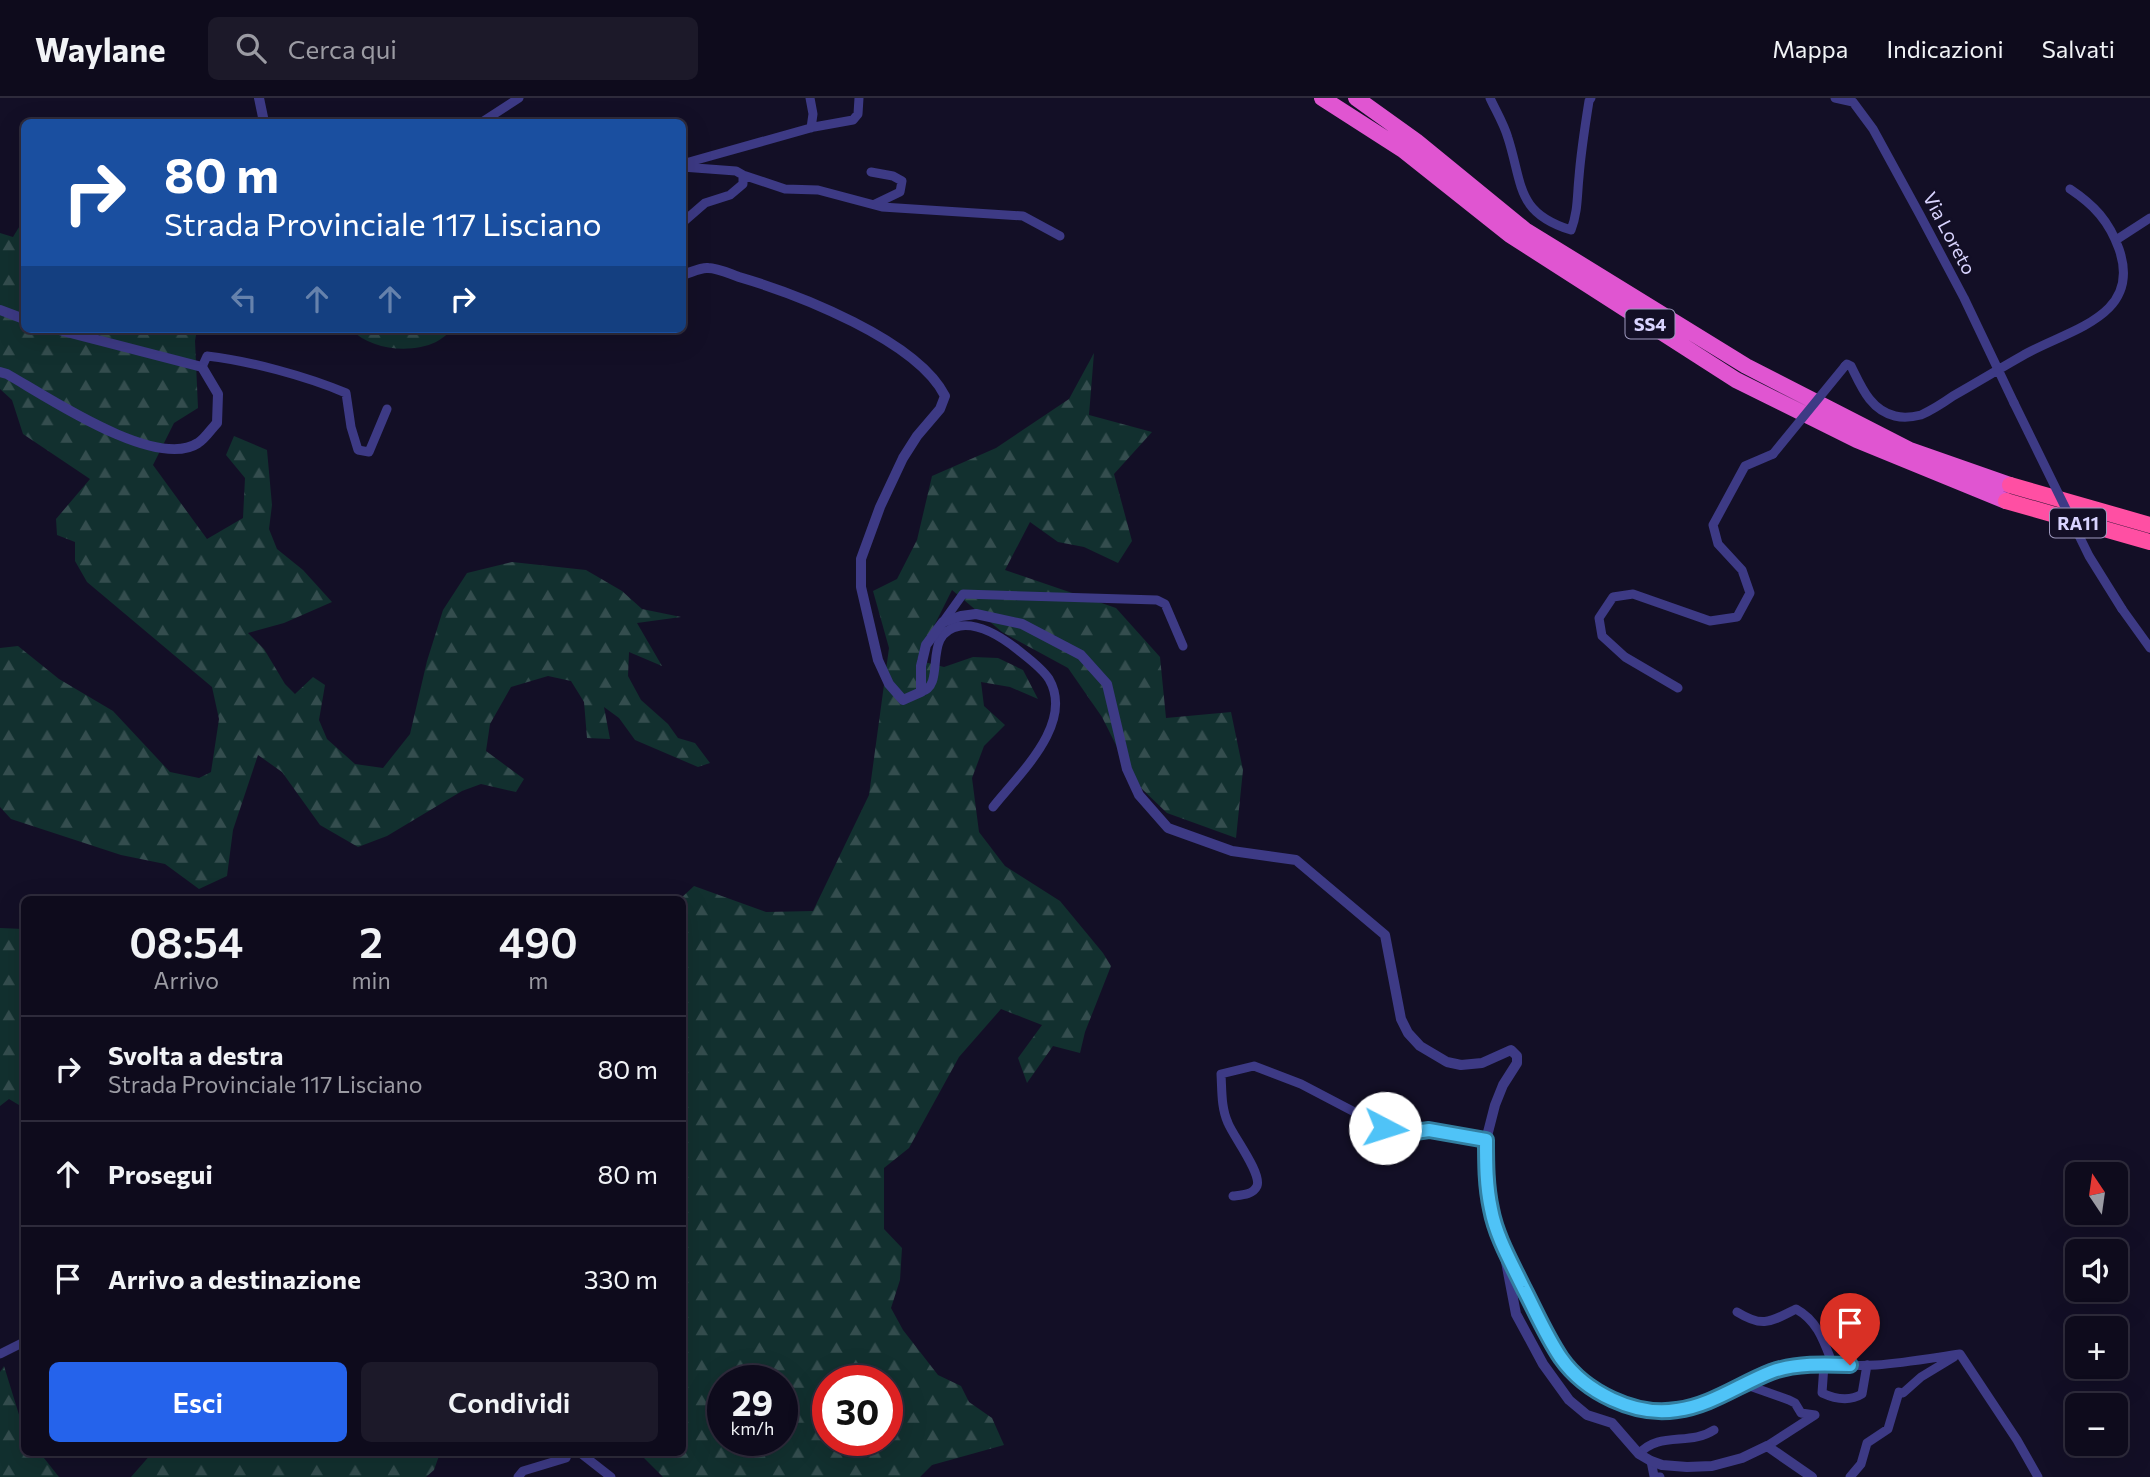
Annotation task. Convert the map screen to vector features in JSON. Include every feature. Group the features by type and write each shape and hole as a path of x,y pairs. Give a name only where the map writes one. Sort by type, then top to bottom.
{"highway":[{"name":"SS4","path":"1322,98 1403,150 1510,235 1736,380 1857,440 2008,493"},
{"name":"SS4","path":"1356,98 1416,141 1525,230 1746,366 1910,450 2008,493"},
{"name":"RA11","path":"2008,493 2150,525"},
{"name":"RA11","path":"2008,493 2150,542"}],"street":[{"path":"487,119 519,98"},
{"path":"810,98 813,114 811,128"},
{"path":"686,164 709,155 775,140 811,128 853,120 858,114 859,98"},
{"path":"1490,98 1508,136 1524,200 1551,224 1571,230 1578,213 1582,147 1591,98"},
{"name":"Via Loreto","path":"1835,98 1853,102 1873,130 1958,286 2089,556 2122,610 2150,648"},
{"path":"686,166 736,171 785,189 818,190 901,210 939,209 1023,216 1060,236"},
{"path":"871,173 892,176 902,181 900,192 875,205"},
{"path":"686,220 705,203 730,195 743,184 743,175"},
{"path":"1678,688 1625,657 1602,636 1600,618 1613,597 1633,594 1710,621 1737,617 1750,593 1742,570 1718,544 1713,525 1745,466 1773,454 1847,364 1851,366 1865,393 1881,409 1896,416 1909,417 1929,411 2029,351 2087,327 2112,303 2124,283 2125,271 2108,223 2096,207 2070,189"},
{"path":"2116,240 2150,218"},
{"path":"686,274 708,267 769,286 879,336 939,384 945,396 940,409 903,458 880,507 861,559 861,587 878,660 889,684 903,700 927,690 932,684 935,649 945,634 960,626 981,629 999,636 1048,678 1056,696 1056,714 1052,725 1032,758 993,807"},
{"path":"0,310 21,318"},
{"path":"0,372 7,373 133,442 167,450 198,444 217,423 218,394 202,367 70,333"},
{"path":"202,367 207,356 228,358 327,385 346,393 351,427 358,450 369,452 387,409"},
{"path":"921,692 921,666 926,645 963,594 1157,600 1165,604 1183,646"},
{"path":"943,622 976,614 1022,624 1081,655 1107,684 1127,769 1139,795 1168,828 1232,851 1296,860 1385,935 1401,1018 1408,1033 1420,1046 1447,1062 1461,1065 1482,1063 1511,1050 1517,1056 1517,1063 1503,1085 1495,1105 1486,1140 1486,1176 1491,1210 1503,1247 1516,1314 1543,1364 1569,1400 1587,1415 1612,1423 1639,1454 1651,1461 1687,1468 1712,1466 1742,1458 1767,1446 1815,1415 1801,1413 1795,1403 1744,1384"},
{"path":"1233,1196 1251,1193 1258,1182 1227,1121 1222,1101 1221,1074 1233,1070 1254,1066 1301,1084 1385,1128 1415,1132 1429,1130 1486,1140"},
{"path":"1503,1247 1562,1359 1577,1375 1607,1397 1633,1406 1677,1410 1708,1401 1783,1368 1867,1365 1960,1354"},
{"path":"1737,1312 1755,1323 1771,1322 1796,1309 1813,1320 1829,1365 1822,1393 1830,1397 1854,1399 1861,1394 1867,1365"},
{"path":"0,1354 21,1344"},
{"path":"1850,1477 1861,1464 1867,1443 1888,1429 1899,1392 1903,1393 1921,1377 1960,1354"},
{"path":"1960,1354 2038,1477"},
{"path":"1639,1454 1646,1445 1655,1441 1703,1438 1714,1430"},
{"path":"1767,1446 1812,1477"},
{"path":"509,1477 519,1476 523,1471 567,1456"},
{"path":"584,1456 611,1477"},
{"path":"1651,1461 1654,1476 1660,1477"}],"green space":[{"path":"21,224 21,333 196,333 198,408 174,423 153,465 207,539 243,518 245,478 226,455 234,436 267,450 272,505 269,529 277,549 303,570 332,602 284,623 248,633 264,649 285,684 295,694 313,677 325,685 319,720 327,739 355,764 383,768 410,734 427,661 443,610 467,573 512,562 586,570 622,591 642,609 681,617 637,623 662,666 629,652 628,676 641,700 668,724 678,738 695,743 710,763 698,767 635,740 619,718 604,707 610,739 587,738 584,702 571,681 548,676 511,687 490,724 486,751 524,779 516,792 481,784 462,791 387,836 358,847 320,825 282,772 258,755 233,830 227,876 199,889 165,864 121,855 11,819 0,807 0,648 18,646 59,679 113,711 170,772 199,778 211,772 219,719 212,687 87,582 75,561 75,542 57,535 56,519 90,479 23,434 12,400 0,389 0,233 13,237"},
{"path":"356,333 448,333 426,346 403,349 380,346"},
{"path":"1094,353 1089,415 1152,432 1114,474 1132,541 1118,563 1084,547 1058,542 1030,522 1005,570 1116,608 1160,657 1166,718 1231,712 1243,770 1236,838 1167,813 1141,788 1102,717 1068,668 1002,632 952,590 917,660 944,667 973,657 998,658 1023,670 1038,699 1010,687 981,682 984,706 1005,725 984,746 972,778 979,832 1005,866 1060,901 1111,966 1085,1032 1080,1053 1053,1046 1027,1083 1018,1058 1042,1025 1001,1009 959,1057 909,1148 884,1168 884,1229 902,1248 900,1280 891,1308 903,1330 938,1375 961,1386 969,1402 992,1418 1004,1445 932,1465 920,1477 663,1477 642,1456 686,1456 686,896 683,896 694,886 766,912 813,911 869,795 889,648 873,591 897,579 917,540 932,476 996,448 1069,399"},
{"path":"0,928 21,929 21,1106 9,1099 0,1106"},
{"path":"4,1366 21,1421 21,1456 42,1456 59,1477 0,1477 0,1372"},
{"path":"149,1456 439,1456 434,1470 426,1477 131,1477"}],"route":[{"path":"1385,1128 1415,1132 1429,1130 1486,1140 1486,1176 1491,1210 1503,1247 1562,1359 1577,1375 1607,1397 1654,1410 1677,1410 1708,1401 1783,1368 1850,1365"}]}
